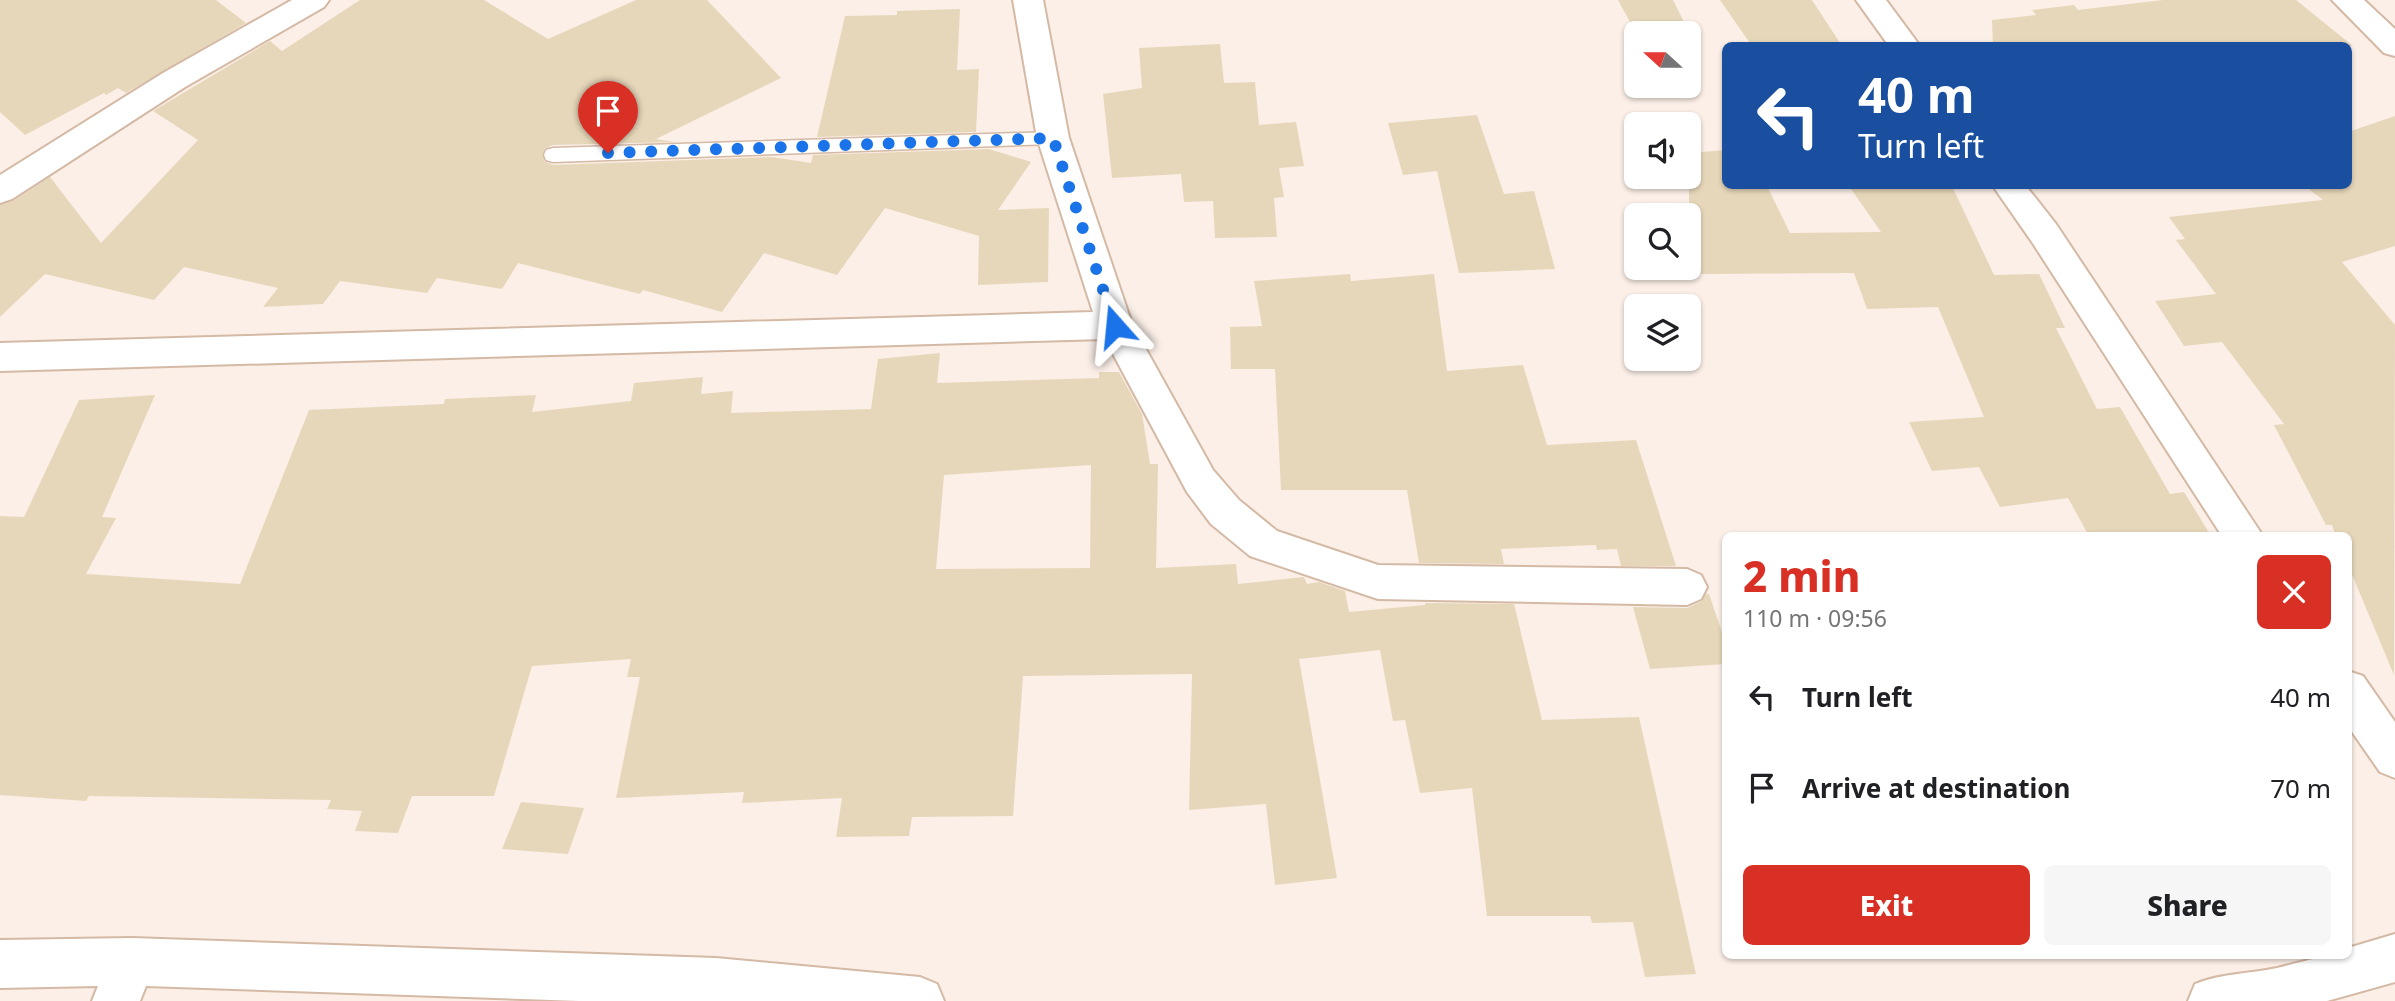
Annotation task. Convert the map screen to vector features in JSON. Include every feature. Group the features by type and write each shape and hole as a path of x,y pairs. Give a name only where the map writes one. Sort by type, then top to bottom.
{"street":[{"path":"0,191 174,80 314,0"},
{"path":"1028,0 1053,138 1115,326 1200,481 1224,512 1264,544 1378,582 1687,587"},
{"path":"1871,0 1902,42"},
{"path":"2347,0 2395,46"},
{"path":"2011,189 2044,233 2241,532"},
{"path":"0,357 1115,326"},
{"path":"2352,696 2395,758"},
{"path":"2212,1001 2276,992 2395,958"},
{"path":"0,964 124,982 716,982 920,1001"}],"lane":[{"path":"552,155 1053,138"}],"building":[{"path":"0,0 216,0 246,23 126,93 118,88 106,95 104,93 25,135 0,112"},
{"path":"360,0 484,0 548,39 636,0 707,0 781,78 656,139 674,142 553,145 544,149 544,161 553,165 772,157 811,163 813,155 989,149 1031,162 998,210 1049,208 1048,282 978,285 979,236 885,208 837,275 764,253 722,312 643,290 640,294 518,263 502,289 437,278 427,293 340,281 323,304 263,307 278,288 184,267 154,300 45,274 0,317 0,205 13,201 50,177 101,243 198,140 153,111 270,41 282,51"},
{"path":"1618,0 1673,0 1684,21 1629,21"},
{"path":"1720,0 1812,0 1839,42 1749,42"},
{"path":"2163,0 2296,0 2348,42 1993,42 1992,20 2036,15 2032,10 2074,5 2078,10"},
{"path":"960,9 957,70 979,69 976,132 817,137 845,16 897,15 897,11"},
{"path":"1220,44 1224,83 1255,82 1259,125 1296,122 1304,166 1279,168 1284,197 1274,198 1277,237 1215,238 1213,201 1184,202 1181,174 1112,178 1103,94 1142,88 1139,48"},
{"path":"1477,115 1504,194 1534,191 1555,269 1459,273 1437,171 1403,175 1388,123"},
{"path":"2395,116 2395,246 2342,262 2395,325 2394,675 2352,575 2352,532 2335,532 2332,525 2326,525 2274,425 2284,424 2222,342 2184,346 2155,301 2216,294 2176,240 2185,239 2169,217 2323,200 2309,189 2352,189 2352,131"},
{"path":"1722,150 1722,189 1768,189 1790,233 1881,232 1851,189 1953,189 1994,275 2039,274 2065,328 2056,328 2097,409 2120,407 2170,494 2184,492 2209,532 2087,532 2068,498 2000,507 1979,467 1932,471 1909,422 1984,417 1938,307 1867,309 1854,273 1701,274 1701,203 1689,203 1689,189 1701,189 1701,152"},
{"path":"1350,274 1351,281 1434,274 1447,371 1523,365 1547,445 1636,440 1676,566 1621,566 1617,549 1597,550 1596,545 1501,549 1504,564 1419,563 1407,490 1281,490 1275,369 1231,369 1230,327 1262,326 1254,281"},
{"path":"940,353 937,383 1099,378 1099,372 1119,372 1142,414 1150,464 1158,464 1156,568 1236,564 1238,584 1304,577 1307,584 1319,582 1345,591 1349,612 1425,603 1514,604 1542,720 1639,717 1696,974 1645,977 1633,922 1592,923 1590,916 1487,916 1472,788 1420,793 1405,720 1393,721 1380,650 1299,659 1337,878 1275,885 1266,804 1189,810 1192,674 1023,676 1013,816 912,817 909,836 836,837 842,798 742,803 744,792 616,798 640,677 627,677 631,659 532,666 494,796 412,796 398,833 355,831 362,811 327,809 331,800 89,796 86,801 0,795 0,516 24,517 79,400 155,395 102,517 116,518 86,574 240,584 309,410 444,404 445,399 536,395 532,412 631,401 634,383 703,377 701,394 733,391 731,413 871,409 878,359","holes":["1091,465 1090,568 936,569 944,475"]},
{"path":"1706,594 1709,594 1722,632 1722,664 1650,669 1633,607 1687,608 1702,601"},
{"path":"521,802 584,808 568,854 502,849"}],"route":[{"path":"608,153 1053,138 1115,326"}]}
